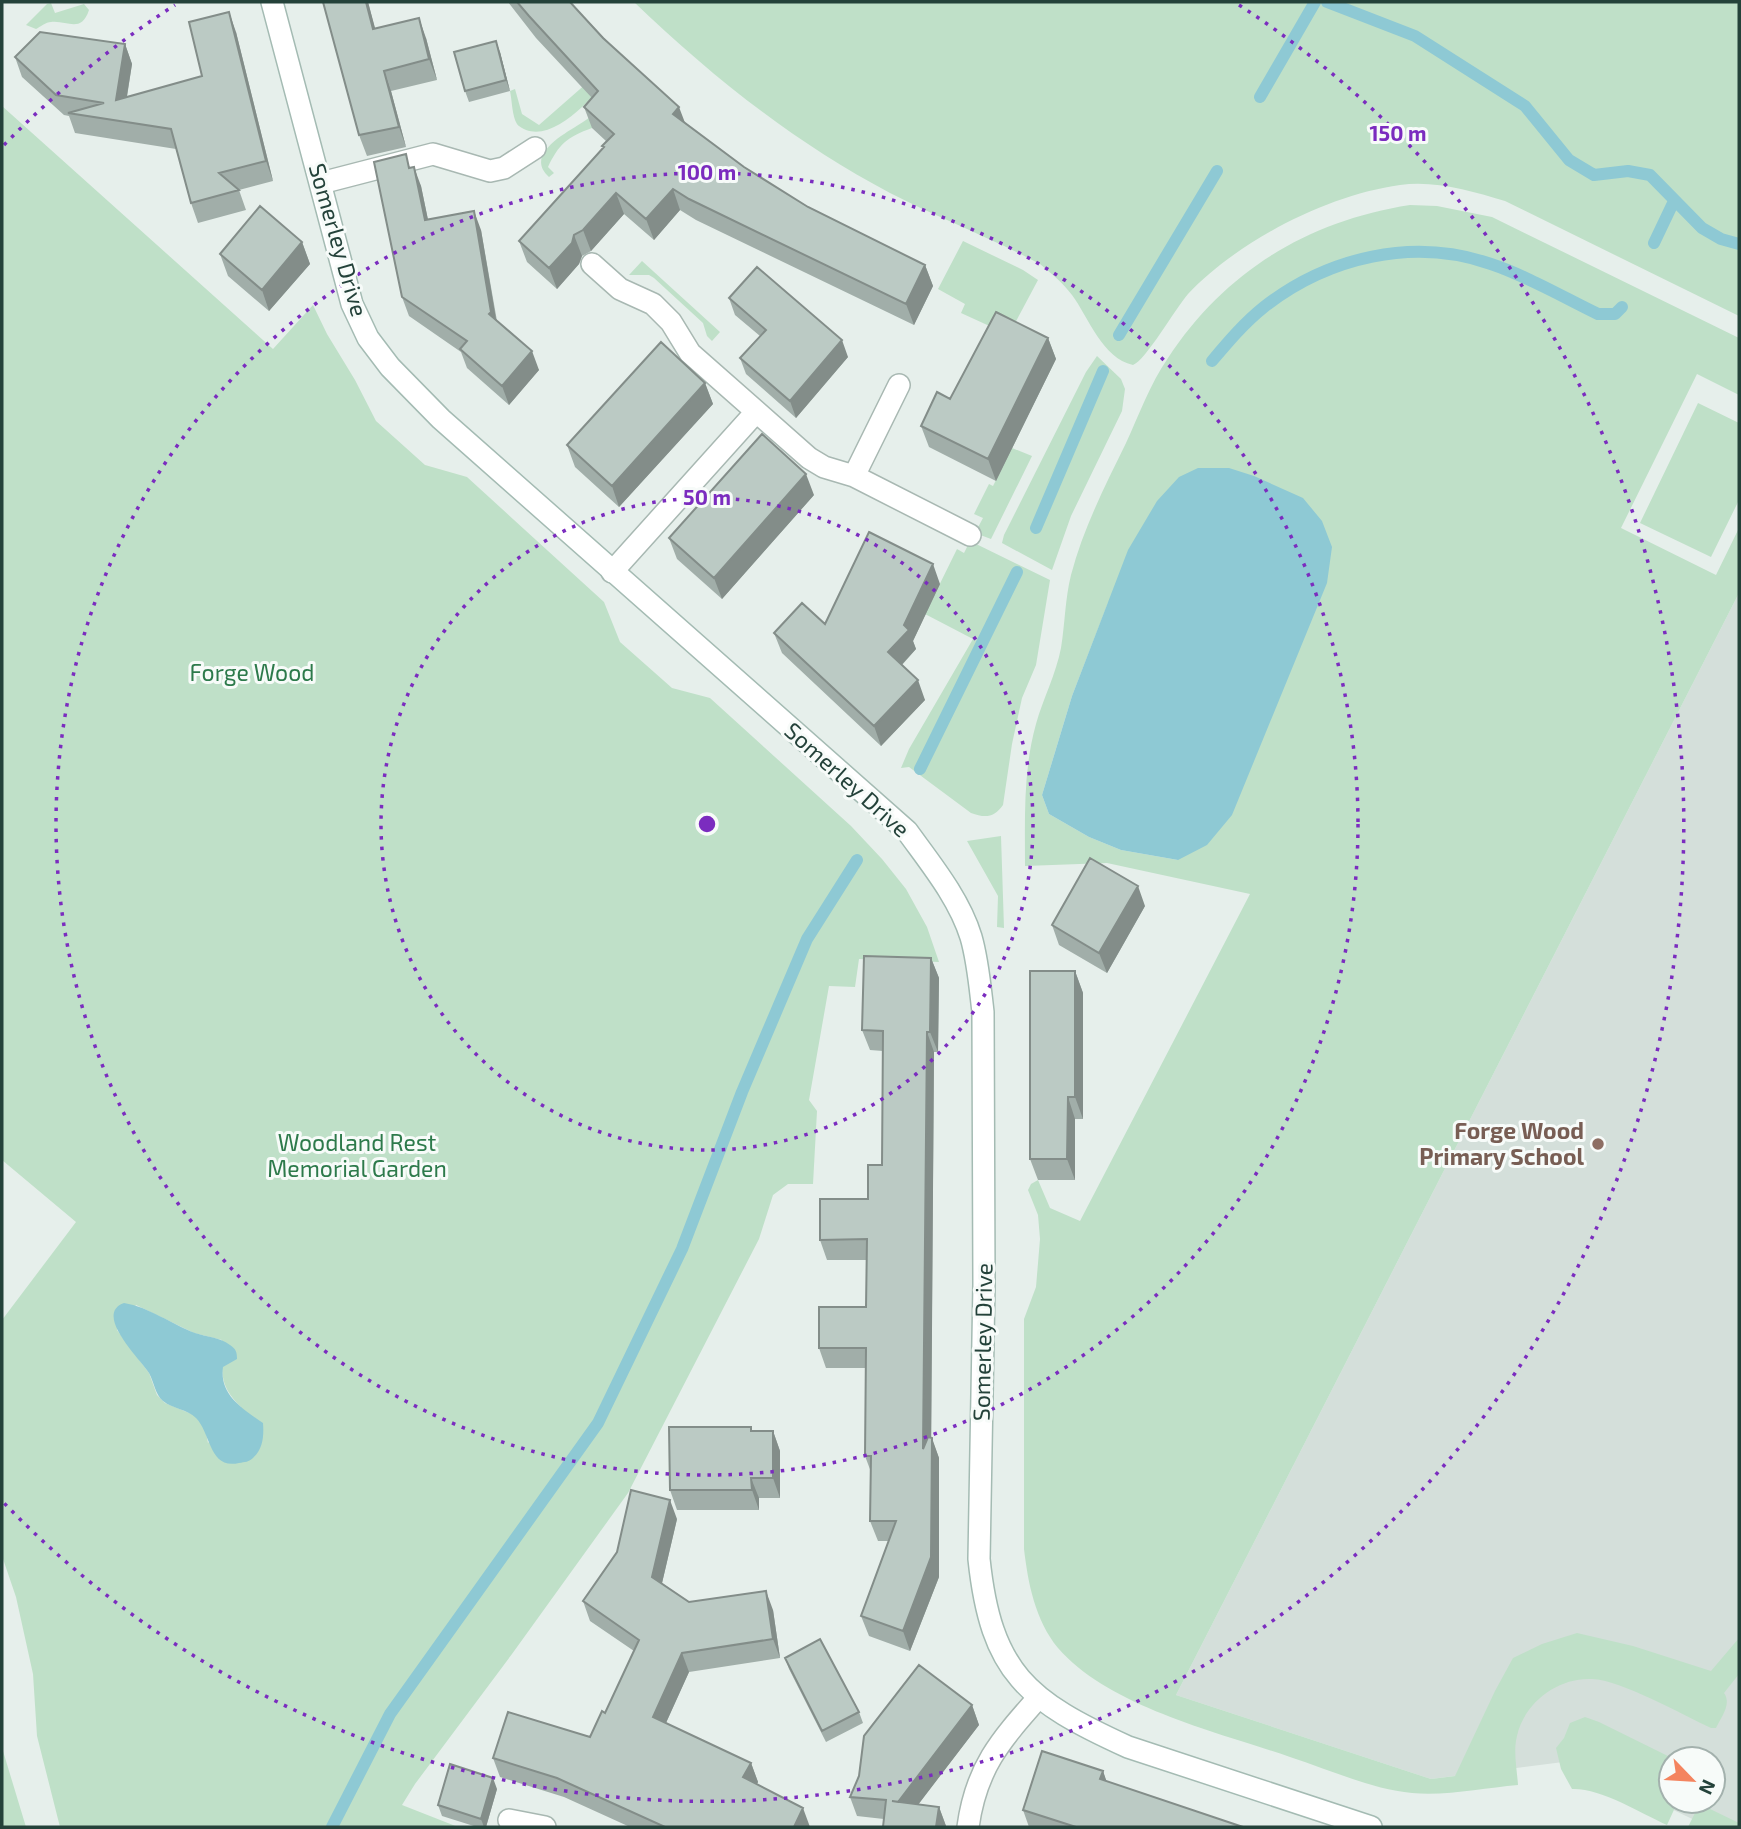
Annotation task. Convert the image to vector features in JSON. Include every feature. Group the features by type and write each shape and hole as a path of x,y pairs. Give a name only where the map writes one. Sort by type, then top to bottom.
{"street":[{"name":"Somerley Drive","path":"272,2 352,304 376,348 415,394 612,572 907,831 956,904 970,936 983,1012 984,1284 979,1559 990,1623 1001,1651 1017,1676 1038,1698 1067,1717 1128,1747 1371,1827"},
{"path":"321,183 425,155 442,156 490,172 504,168 535,148"},
{"path":"592,264 620,289 649,301 671,322 690,353 816,463 853,477 970,535"},
{"path":"853,477 899,385"},
{"path":"612,572 756,412"},
{"path":"968,1827 972,1797 985,1768 1003,1737 1038,1698"},
{"path":"509,1820 545,1827"}],"shaded area":[{"name":"Forge Wood Primary School","path":"1739,593 1739,1827 1709,1827 1684,1815 1727,1815 1727,1745 1657,1745 1657,1802 1571,1761 1431,1779 1176,1695"}],"green space":[{"path":"634,2 1739,2 1739,316 1505,201 1453,187 1400,185 1372,190 1314,210 1285,223 1232,256 1188,294 1145,354 1133,365 1122,361 1105,346 1072,295 1040,264 890,193 821,152 724,82"},
{"path":"51,3 55,13 84,4 89,10 78,24 49,22 36,29 26,25"},
{"path":"612,61 619,67 578,111 565,121 539,132 526,130 517,124 510,91 515,89 522,114 539,125"},
{"path":"604,104 592,128 570,138 556,152 548,167 554,173 549,177 542,168 544,152"},
{"name":"Forge Wood","path":"2,106 273,349 313,305 376,421 425,465 467,477 604,602 620,642 672,688 710,698 851,826 906,889 927,927 939,962 859,959 855,987 829,986 809,1100 817,1111 813,1184 788,1184 773,1195 759,1239 628,1493 402,1805 458,1827 60,1827 37,1736 33,1674 16,1597 2,1556 2,1320 76,1222 2,1160","holes":["136,1305 194,1333 222,1340 223,1377 228,1391 241,1407 208,1443 205,1427 194,1415 165,1403 157,1395 149,1373 117,1330"]},
{"path":"1410,205 1437,206 1492,217 1739,338 1739,395 1697,374 1621,528 1716,575 1739,528 1739,593 1176,1695 1431,1779 1455,1776 1513,1658 1542,1644 1577,1633 1633,1646 1711,1671 1739,1638 1739,1674 1724,1693 1727,1702 1716,1728 1619,1685 1592,1679 1567,1682 1544,1694 1521,1724 1515,1748 1518,1785 1439,1793 1412,1793 1381,1788 1198,1727 1135,1702 1106,1686 1080,1669 1050,1637 1034,1601 1024,1549 1024,1319 1036,1287 1040,1239 1038,1215 1028,1190 1031,1184 1038,1180 1050,1208 1080,1221 1250,894 1107,863 1025,866 1029,759 1036,724 1059,658 1071,575 1095,508 1150,389 1191,327 1243,276 1272,255 1337,223","holes":["1108,603 1178,860 1121,850 1089,837 1049,814 1042,795 1072,696"]},
{"path":"963,241 1038,280 1013,327 996,329 961,313 965,304 938,289"},
{"path":"642,261 720,332 712,341 707,336 703,323 654,278 649,275 629,275"},
{"path":"1097,356 1121,379 1125,389 1122,411 1071,516 1052,570 1002,543 1086,372"},
{"path":"1698,403 1739,423 1739,500 1711,557 1640,523"},
{"path":"1012,448 1032,456 991,539 975,533 983,518 974,514 989,484 993,486"},
{"path":"970,541 1050,580 1036,665 1022,698 1003,805 993,815 985,816 971,813 909,767 901,768 909,749 973,639 925,614 957,549 964,553"},
{"path":"1001,836 1004,928 997,927 998,896 967,841"},
{"path":"1585,1717 1657,1751 1657,1815 1672,1815 1667,1825 1608,1797 1572,1789 1561,1769 1556,1748 1570,1723"},
{"path":"2,1738 3,1751 26,1827 2,1827"},
{"path":"1694,1815 1722,1815 1739,1823 1739,1827 1688,1827"}],"water":[{"path":"1198,468 1229,468 1303,498 1322,521 1332,547 1327,583 1232,815 1207,845 1178,860 1121,850 1089,837 1049,814 1042,795 1072,696 1128,550 1157,501 1179,477"},
{"path":"124,1303 142,1308 195,1333 222,1340 235,1349 237,1359 223,1367 225,1386 234,1400 263,1423 261,1446 251,1459 229,1464 222,1461 216,1456 196,1418 160,1398 149,1373 116,1326 116,1309"}],"building":[{"path":"323,2 366,2 373,29 419,18 429,59 384,71 399,127 359,135"},
{"path":"517,2 570,2 603,38 679,107 673,114 744,167 808,207 925,265 906,304 673,189 646,219 616,193 583,230 574,235 572,243 549,268 519,241 614,134 584,107 598,91"},
{"path":"229,12 266,161 219,173 239,190 191,203 171,129 68,113 104,103 56,95 15,57 40,32 125,44 116,100 202,76 189,22"},
{"path":"496,41 506,80 465,91 454,52"},
{"path":"406,154 409,168 414,167 425,220 474,211 491,312 489,314 532,351 502,386 460,349 467,341 402,297 374,162"},
{"path":"260,206 302,242 262,290 220,254"},
{"path":"757,267 842,340 790,401 740,358 766,330 729,298"},
{"path":"996,312 1048,338 988,459 921,426 937,392 950,399"},
{"path":"661,342 705,383 612,486 567,445"},
{"path":"762,434 806,474 714,578 669,538"},
{"path":"869,532 933,564 904,625 909,630 888,652 918,680 874,726 774,633 802,603 825,624"},
{"path":"1090,858 1138,886 1099,953 1052,925"},
{"path":"864,956 931,958 930,1032 927,1032 923,1449 928,1437 932,1438 931,1557 903,1631 861,1616 896,1521 870,1521 871,1456 865,1456 866,1348 819,1348 819,1307 866,1307 867,1239 820,1240 820,1199 868,1199 868,1165 882,1165 883,1031 862,1030"},
{"path":"1030,971 1075,971 1075,1097 1068,1097 1067,1159 1030,1159"},
{"path":"669,1427 751,1427 751,1431 773,1431 773,1478 751,1478 752,1490 670,1490"},
{"path":"631,1490 670,1500 652,1577 689,1602 766,1591 773,1639 682,1653 653,1717 751,1763 743,1777 803,1808 794,1827 665,1827 557,1778 493,1758 508,1712 590,1737 602,1711 605,1713 639,1640 583,1601 617,1552"},
{"path":"820,1639 859,1712 822,1731 785,1658"},
{"path":"919,1665 972,1705 898,1802 939,1807 936,1827 883,1827 886,1800 850,1797 859,1776 864,1736"},
{"path":"1042,1751 1103,1771 1100,1779 1243,1827 1076,1827 1023,1810"},
{"path":"450,1764 493,1778 481,1819 438,1805"}],"waterway":[{"path":"1260,97 1315,2"},
{"path":"1327,2 1415,36 1525,106 1569,160 1594,175 1628,171 1650,175 1702,228 1721,239 1739,244"},
{"path":"1119,335 1217,171"},
{"path":"1654,243 1674,201"},
{"path":"1212,361 1264,307 1289,290 1343,264 1402,253 1432,252 1491,264 1598,314 1615,314 1622,307"},
{"path":"1036,528 1103,371"},
{"path":"920,769 1017,572"},
{"path":"332,1827 390,1714 598,1423 682,1249 742,1092 807,939 857,860"}],"place":[{"name":"Forge Wood Primary School","path":"1598,1144"}],"park label":[{"name":"Woodland Rest Memorial Garden","path":"357,1156"}]}
